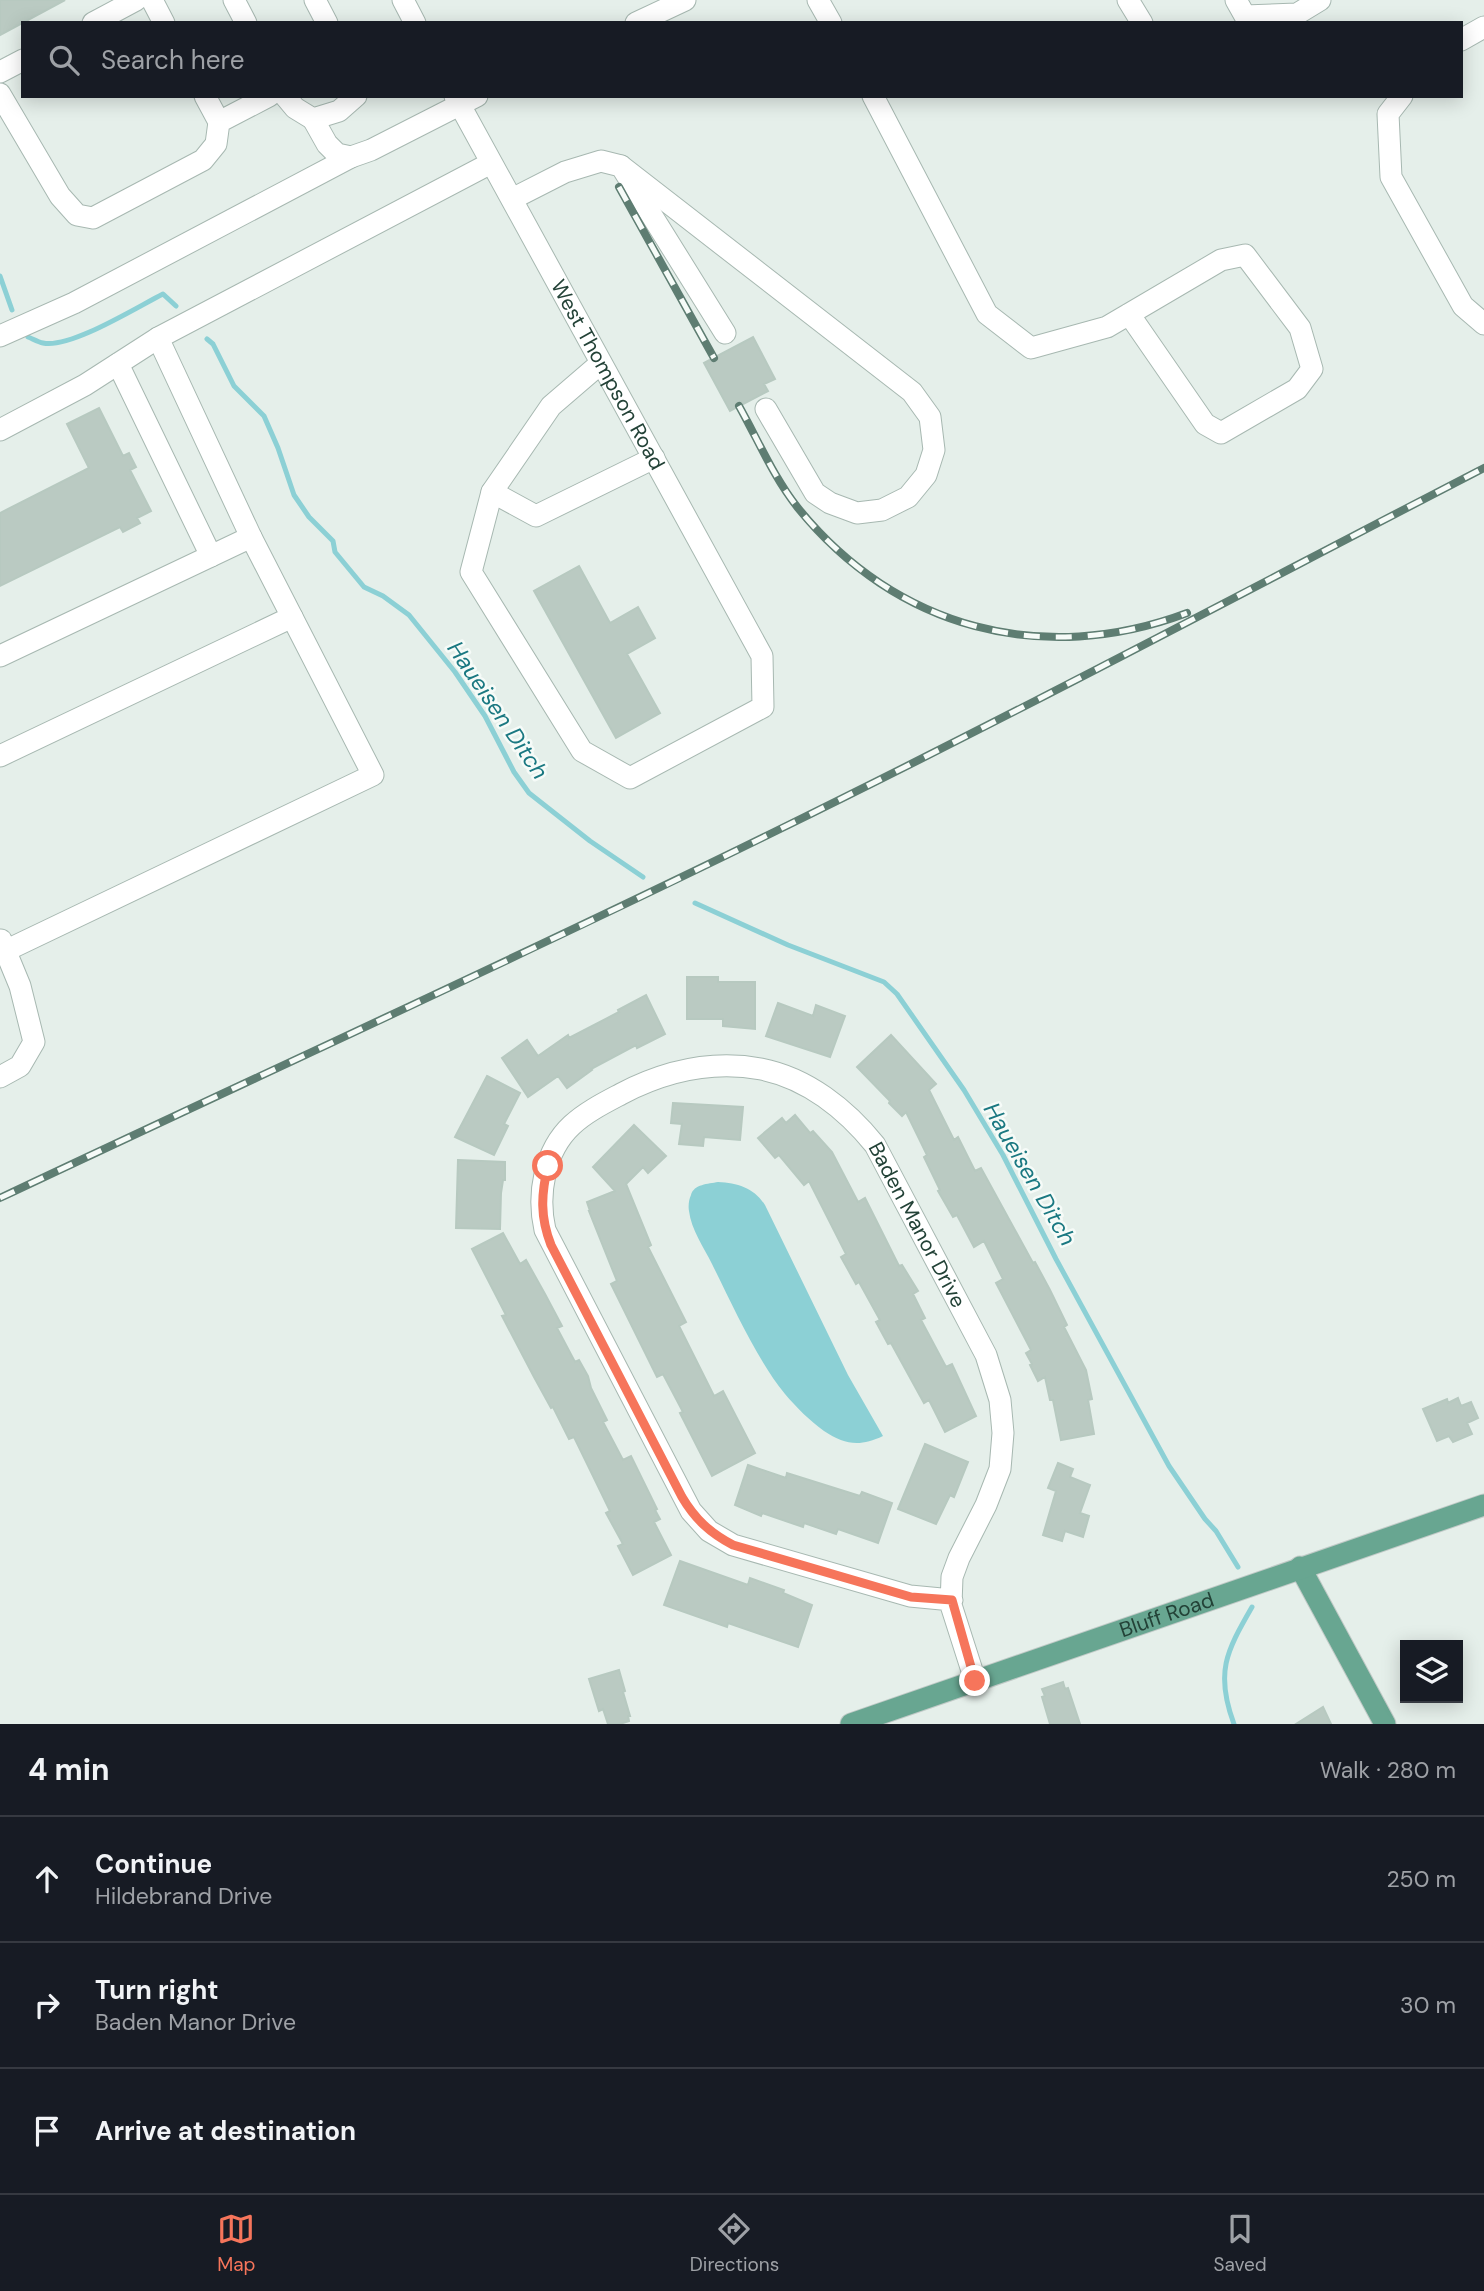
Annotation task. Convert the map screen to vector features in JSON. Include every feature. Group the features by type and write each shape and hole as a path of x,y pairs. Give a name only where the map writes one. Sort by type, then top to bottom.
{"main road":[{"name":"Bluff Road","path":"851,1724 1484,1505"},
{"path":"1300,1567 1385,1724"}],"street":[{"path":"97,21 136,0"},
{"path":"152,0 163,21"},
{"path":"234,0 245,21"},
{"path":"314,0 326,21"},
{"path":"402,0 414,21"},
{"path":"640,21 685,0"},
{"path":"818,0 830,21"},
{"path":"1128,0 1141,21"},
{"path":"1236,0 1245,16 1297,14 1320,0"},
{"path":"1463,39 1484,27"},
{"path":"0,72 21,61"},
{"path":"0,94 60,196 77,215 93,218 204,160 216,144 219,122 206,98"},
{"path":"219,122 265,98"},
{"path":"287,98 295,108 313,119 327,144 337,154 351,158"},
{"path":"313,119 338,111 354,98"},
{"path":"874,98 987,314 1031,348 1107,327 1129,314 1221,260 1245,255 1300,328 1312,369 1297,389 1221,433 1205,424 1129,314"},
{"path":"1400,98 1388,114 1391,177 1463,306 1484,324"},
{"path":"0,336 74,303 464,99"},
{"name":"West Thompson Road","path":"464,99 491,163 762,656 763,707 631,778 582,751 471,572 492,492"},
{"path":"512,200 565,172 601,161 621,166 912,393 930,417 934,450 926,475 908,497 883,510 857,513 830,503 815,493 766,409"},
{"path":"0,430 85,385 158,338 491,163"},
{"path":"621,166 725,333"},
{"path":"0,1077 20,1066 34,1042 20,986 3,945 373,775 251,537 158,338"},
{"path":"601,363 551,406 492,492 536,516 654,458"},
{"path":"118,364 211,555"},
{"path":"0,656 251,537"},
{"path":"0,756 292,617"},
{"name":"Baden Manor Drive","path":"952,1600 911,1597 733,1545 709,1531 700,1522 682,1497 551,1245 542,1216 542,1192 553,1151 570,1127 593,1109 658,1077 710,1066 764,1069 818,1092 834,1103 862,1129 885,1161 986,1355 1000,1400 1003,1433 1000,1469 986,1506 958,1558 952,1577 952,1600 975,1681"}],"water":[{"path":"718,1182 745,1188 756,1194 765,1205 848,1375 883,1436 867,1442 853,1443 832,1436 794,1404 765,1365 745,1331 690,1218 689,1205 693,1191 702,1185"}],"building":[{"path":"0,0 65,0 26,21 21,21 21,24 0,35"},
{"path":"753,337 775,379 764,384 768,391 730,411 704,363"},
{"path":"99,408 123,456 129,453 136,467 130,470 151,511 137,518 140,523 123,532 120,527 0,586 0,513 89,468 67,424"},
{"path":"579,566 610,623 638,607 655,638 627,654 660,713 616,738 534,591"},
{"path":"687,977 718,977 718,982 755,982 755,1029 723,1026 723,1019 687,1019"},
{"path":"646,995 665,1034 637,1048 636,1045 591,1069 567,1088 558,1076 528,1097 502,1058 527,1040 538,1056 568,1035 569,1038"},
{"path":"778,1003 813,1016 816,1005 845,1016 830,1057 766,1036"},
{"path":"891,1035 936,1084 929,1090 954,1140 958,1137 975,1171 981,1168 1050,1290 1067,1325 1064,1327 1086,1370 1092,1399 1088,1400 1094,1434 1061,1440 1045,1377 1038,1381 1030,1365 1032,1364 1026,1353 1031,1350 996,1283 1003,1279 984,1241 974,1247 957,1215 953,1217 938,1191 940,1190 924,1157 927,1155 906,1112 902,1116 857,1067"},
{"path":"487,1076 520,1093 504,1124 508,1126 494,1155 455,1137"},
{"path":"673,1103 743,1107 740,1140 704,1137 703,1146 679,1144 682,1124 671,1123"},
{"path":"795,1115 810,1133 813,1131 832,1152 858,1202 865,1198 899,1266 902,1265 918,1291 913,1294 925,1318 921,1320 946,1367 952,1364 976,1416 945,1432 929,1400 924,1403 891,1343 888,1344 876,1322 880,1320 859,1282 856,1284 841,1257 846,1254 809,1181 804,1185 779,1155 775,1158 758,1138 782,1118 786,1123"},
{"path":"634,1125 666,1156 648,1173 643,1167 626,1184 651,1245 648,1247 686,1322 679,1326 714,1396 723,1391 755,1453 712,1476 680,1413 683,1412 663,1374 657,1377 611,1284 617,1281 587,1202 615,1191 593,1167"},
{"path":"458,1160 505,1162 500,1229 456,1228"},
{"path":"503,1233 520,1264 526,1260 545,1294 562,1326 557,1328 575,1362 579,1360 588,1376 607,1420 603,1422 623,1460 631,1456 657,1509 655,1510 660,1519 654,1522 671,1555 633,1575 618,1546 623,1544 606,1513 610,1511 574,1437 569,1439 534,1377 502,1316 506,1315 472,1249"},
{"path":"1458,1398 1461,1406 1471,1402 1478,1418 1467,1423 1472,1434 1453,1442 1449,1436 1437,1441 1423,1409 1447,1399 1448,1403"},
{"path":"925,1444 968,1462 954,1497 950,1495 936,1524 898,1509"},
{"path":"1058,1463 1073,1469 1070,1477 1090,1485 1080,1513 1089,1516 1083,1537 1065,1531 1062,1541 1043,1535 1056,1491 1048,1488"},
{"path":"748,1465 786,1478 787,1473 860,1496 862,1492 892,1503 878,1543 838,1529 836,1534 804,1523 803,1527 762,1513 761,1516 735,1505"},
{"path":"680,1561 748,1585 750,1578 784,1590 783,1593 812,1605 798,1647 728,1623 727,1627 664,1605"},
{"path":"619,1670 629,1721 608,1724 603,1709 599,1711 589,1679"},
{"path":"1063,1682 1065,1689 1068,1688 1080,1724 1050,1724 1042,1689"},
{"path":"1323,1707 1331,1724 1296,1724"}],"waterway":[{"name":"Haueisen Ditch","path":"0,276 12,310"},
{"name":"Haueisen Ditch","path":"28,337 43,343 69,340 103,326 163,294 176,306"},
{"name":"Haueisen Ditch","path":"207,339 213,344 234,386 264,416 294,495 309,517 333,541 335,552 364,587 383,596 409,615 455,672 485,716 514,772 529,793 590,841 643,877"},
{"name":"Haueisen Ditch","path":"695,903 788,945 884,982 897,994 964,1090 1003,1155 1056,1259 1169,1466 1216,1531 1238,1567"},
{"name":"Haueisen Ditch","path":"1234,1724 1228,1706 1224,1676 1230,1650 1252,1607"}],"railway":[{"path":"619,187 714,358"},
{"path":"739,406 774,472 798,508 837,549 880,583 926,609 975,626 1026,635 1079,636 1133,629 1187,613"},
{"path":"0,1198 485,971 774,832 1041,698 1484,468"}],"route":[{"path":"548,1166 541,1200 545,1230 551,1245 682,1497 700,1522 720,1539 733,1545 911,1597 952,1600 951,1605 975,1681"}]}
